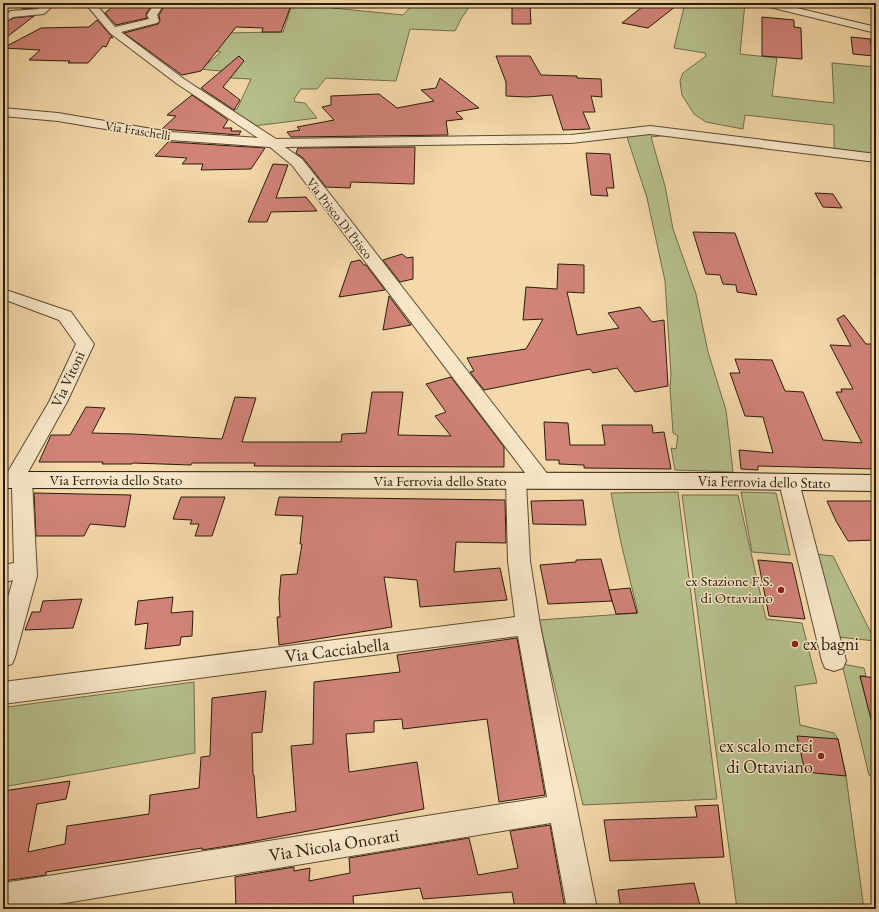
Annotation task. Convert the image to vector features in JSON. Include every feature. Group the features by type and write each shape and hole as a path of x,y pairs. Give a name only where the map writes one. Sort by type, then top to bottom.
{"main road":[{"name":"Via Ferrovia dello Stato","path":"13,480 876,483"}],"street":[{"path":"3,20 11,14 41,12 51,3"},
{"name":"Via Prisco Di Prisco","path":"90,3 113,31 180,81 273,143 297,162 542,482"},
{"path":"113,31 154,21 152,15 160,3"},
{"path":"764,3 876,30"},
{"name":"Via Fraschelli","path":"3,112 58,117 170,136 273,143 542,140 570,139 650,130 876,158"},
{"name":"Via Vitoni","path":"3,294 65,316 85,344 58,402 13,480"},
{"path":"3,656 26,576 13,480"},
{"path":"516,482 519,561 528,625 582,909"},
{"path":"790,482 834,661"},
{"path":"3,574 26,569"},
{"name":"Via Cacciabella","path":"3,694 528,625"},
{"name":"Via Nicola Onorati","path":"3,898 563,808"}],"green space":[{"path":"414,3 472,3 455,31 410,29 396,81 326,78 317,89 301,89 294,99 295,102 305,103 317,118 254,126 231,111 237,109 251,79 230,78 232,72 199,69 194,63 208,63 221,52 205,50 221,33 283,32 292,4 403,15"},
{"path":"685,3 745,3 740,54 777,58 772,96 834,103 832,63 876,67 876,75 873,75 876,98 876,156 834,150 834,125 745,115 743,129 706,122 694,114 682,95 680,81 683,73 706,56 705,53 674,48"},
{"path":"650,133 669,135 651,137 665,186 673,229 696,294 708,352 726,410 733,472 675,470 671,448 676,449 678,436 673,433 665,281 647,198 626,134"},
{"path":"678,492 717,799 583,805 539,620 638,613 621,543 611,493"},
{"path":"741,492 776,493 790,555 752,552"},
{"path":"682,495 738,495 766,619 802,623 817,683 795,686 800,725 834,733 838,739 846,776 864,909 737,909"},
{"path":"814,554 833,556 875,641 838,637"},
{"path":"842,664 864,668 866,676 860,676 869,711 874,712 876,719 876,779 869,775"},
{"path":"194,682 195,753 3,787 3,718 7,707"}],"building":[{"path":"30,3 44,3 37,8 22,9"},
{"path":"117,3 153,3 146,14 147,18 116,25 105,13"},
{"path":"166,3 292,3 281,32 262,32 263,28 236,27 201,71 182,75 124,33 158,24 160,21 159,15"},
{"path":"647,3 676,6 648,28 622,23"},
{"path":"512,5 530,5 531,24 512,24"},
{"path":"34,16 3,40 3,24 13,18"},
{"path":"762,17 794,20 794,27 801,28 802,59 762,56"},
{"path":"97,20 113,38 111,37 106,47 103,46 88,63 29,60 40,50 3,48 41,28 89,27"},
{"path":"851,37 870,39 874,56 853,54"},
{"path":"239,56 244,61 223,87 240,100 234,110 201,88"},
{"path":"496,56 530,56 541,75 577,76 577,78 601,79 602,97 591,96 595,112 583,112 590,129 563,130 552,95 527,97 506,96 506,82"},
{"path":"440,78 479,108 456,112 463,119 446,121 448,135 291,137 287,132 300,130 297,127 334,120 322,107 331,105 331,96 379,94 397,108 434,101 421,90 436,88"},
{"path":"192,95 228,120 223,128 232,128 231,131 241,131 239,135 162,129 176,116 167,115"},
{"path":"169,141 265,148 251,169 201,170 203,164 182,164 187,158 155,156"},
{"path":"415,147 414,184 351,182 350,188 326,187 303,158 296,153 298,148"},
{"path":"586,153 610,154 614,188 606,188 608,196 591,195"},
{"path":"273,164 288,165 276,198 306,197 317,211 271,212 267,222 248,222"},
{"path":"815,193 833,194 842,208 823,207"},
{"path":"693,232 735,233 757,295 737,292 736,285 723,284 720,275 706,274"},
{"path":"402,254 407,258 413,257 413,279 400,282 383,260"},
{"path":"360,260 364,265 366,265 385,290 339,297 351,262"},
{"path":"558,264 584,265 584,293 567,292 577,335 619,328 608,313 640,307 652,322 664,320 668,386 635,392 617,368 593,373 590,369 484,390 470,372 474,371 467,358 526,349 543,319 523,320 526,287 557,289"},
{"path":"389,296 407,320 411,325 383,330"},
{"path":"844,315 866,344 876,344 876,469 758,466 758,470 741,469 739,450 773,453 763,417 745,416 730,373 740,373 735,359 772,360 785,391 803,392 823,440 862,443 836,392 842,392 841,389 853,389 830,345 851,346 837,319"},
{"path":"451,377 504,447 504,467 254,466 255,463 192,463 191,465 133,463 102,464 103,462 39,462 51,435 70,435 86,407 105,408 92,433 222,439 235,397 256,398 242,442 341,442 342,434 366,433 372,392 403,392 398,435 451,436 435,416 446,412 426,384"},
{"path":"544,422 568,423 570,445 605,445 602,425 652,425 653,433 664,432 671,469 584,468 584,465 559,464 559,460 546,460"},
{"path":"34,493 131,495 125,527 90,524 84,536 36,536"},
{"path":"181,497 225,497 212,536 195,536 199,524 190,524 192,520 173,519"},
{"path":"279,497 505,500 506,543 456,542 454,572 500,568 507,600 420,607 417,580 384,577 392,627 279,645 277,617 280,617 279,598 281,575 297,574 302,544 300,544 303,516 275,515"},
{"path":"583,500 586,525 533,524 531,501"},
{"path":"827,501 876,501 876,540 848,541 836,521"},
{"path":"601,559 612,601 548,604 540,565 576,562 576,560"},
{"name":"ex Stazione F.S. di Ottaviano","path":"758,560 792,563 805,619 769,616"},
{"path":"630,588 637,613 616,614 609,590"},
{"path":"173,597 171,613 193,611 192,636 181,637 180,645 145,649 148,623 135,625 138,601"},
{"path":"82,599 73,628 25,630 32,612 40,612 43,601"},
{"path":"517,638 545,795 499,802 487,719 403,729 402,719 374,721 374,732 346,734 349,772 417,762 424,809 240,844 202,850 202,848 46,872 46,875 3,881 3,791 70,781 66,799 37,804 28,852 65,844 67,826 149,814 150,795 199,788 201,757 210,756 212,698 266,691 262,732 252,733 253,775 257,818 296,811 291,746 313,744 314,682 400,672 397,655"},
{"path":"860,676 876,678 876,719 871,719"},
{"name":"ex scalo merci di Ottaviano","path":"797,736 838,739 846,776 805,772"},
{"path":"718,805 724,857 610,861 604,820 697,817 695,806"},
{"path":"550,825 565,909 515,909 512,892 423,899 420,888 353,896 354,909 236,909 235,877 294,867 294,871 310,868 309,881 350,873 349,858 469,838 478,875 518,868 510,831"},
{"path":"694,883 701,909 621,909 618,890"}],"place":[{"name":"ex Stazione F.S. di Ottaviano","path":"781,590"},
{"name":"ex bagni","path":"795,644"},
{"name":"ex scalo merci di Ottaviano","path":"821,756"}]}
